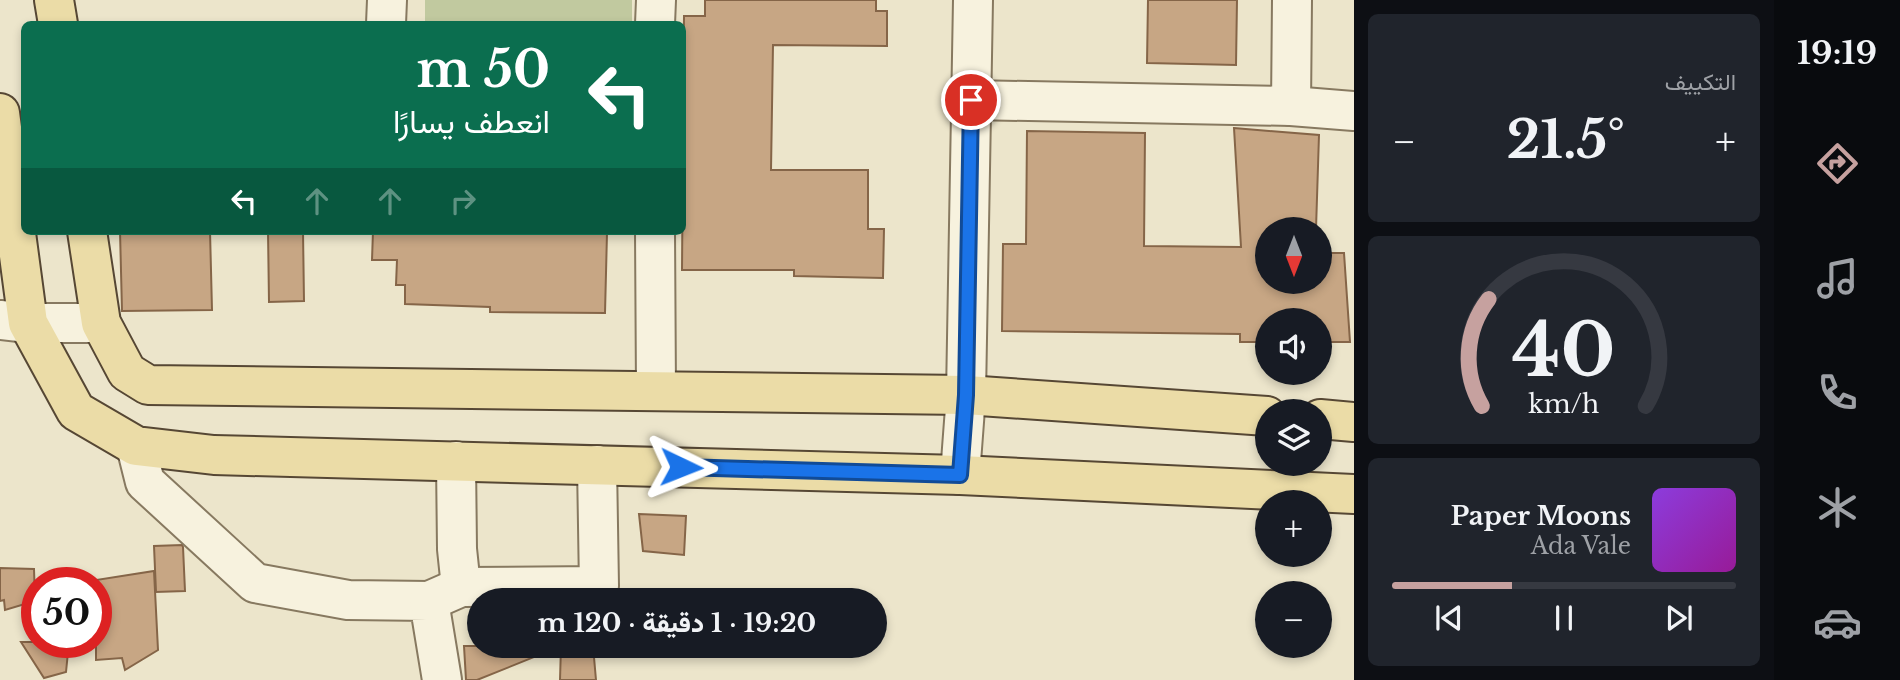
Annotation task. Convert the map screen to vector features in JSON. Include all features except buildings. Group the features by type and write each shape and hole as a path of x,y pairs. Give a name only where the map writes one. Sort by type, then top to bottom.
{"main road":[{"path":"54,0 58,21"},
{"path":"0,113 14,321 76,411 136,446 214,455 960,475 1354,494"},
{"path":"88,235 101,323 127,372 148,385 966,395 1255,415"},
{"path":"1332,420 1354,422"}],"street":[{"path":"386,21 387,0"},
{"path":"655,21 656,0"},
{"path":"960,475 966,395 972,0"},
{"path":"1290,106 1292,0"},
{"path":"971,100 1290,106 1354,111"},
{"path":"655,235 656,390"},
{"path":"14,321 101,323"},
{"path":"136,446 145,482 255,583 348,600 599,586 597,465"},
{"path":"442,680 445,594 457,549 456,461"}],"green space":[{"path":"425,0 632,0 632,21 425,21"}],"route":[{"path":"681,467 960,475 966,395 971,100"}]}
